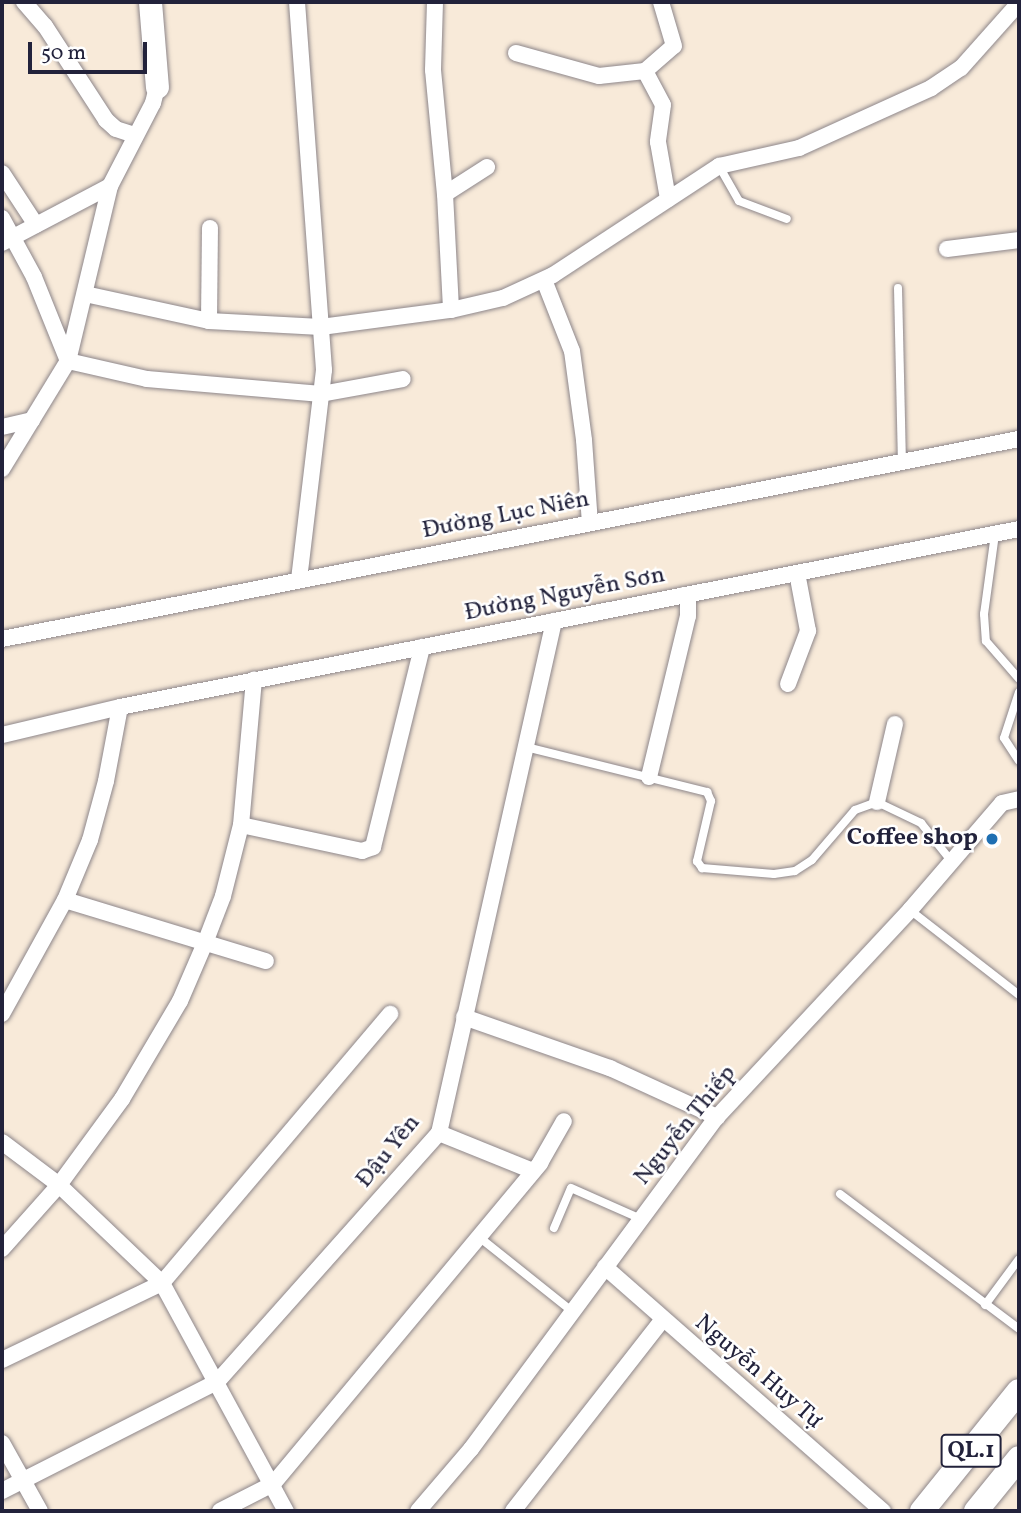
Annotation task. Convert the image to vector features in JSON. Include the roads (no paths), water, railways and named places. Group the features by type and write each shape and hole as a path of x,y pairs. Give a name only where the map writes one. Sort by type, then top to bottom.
{"main road":[{"name":"QL.1","path":"922,1511 1019,1391"},
{"name":"QL.1","path":"976,1511 1019,1458"}],"street":[{"path":"24,2 45,26 99,113 116,129 134,135"},
{"path":"2,470 68,361 110,186 134,135 153,103 157,87 150,2"},
{"path":"297,2 324,370 299,580"},
{"path":"435,2 433,70 445,194 450,310"},
{"path":"516,53 599,76 645,71 674,46 661,2"},
{"path":"85,294 209,321 321,327 450,310 503,298 544,280 719,166 799,148 931,88 961,68 1019,3"},
{"path":"645,71 663,105 658,142 668,199"},
{"path":"445,194 487,167"},
{"path":"2,173 36,225"},
{"path":"8,240 110,186"},
{"path":"2,218 8,240 52,318 68,361"},
{"path":"209,321 210,228"},
{"path":"947,249 1019,240"},
{"path":"544,280 572,351 584,440 590,523"},
{"path":"68,361 147,379 321,394 403,379"},
{"path":"2,427 32,420"},
{"name":"Đường Lục Niên","path":"2,639 1019,439"},
{"name":"Đường Nguyễn Sơn","path":"2,734 120,707 1019,529"},
{"path":"789,684 808,631 797,573"},
{"path":"649,777 688,616 688,598 684,595"},
{"name":"Đậu Yên","path":"2,1492 217,1382 439,1133 554,621"},
{"path":"241,825 362,850 373,846 422,647"},
{"path":"2,1249 59,1185 100,1132 149,1056 180,1001 223,895 241,825 254,680"},
{"path":"2,1014 65,900 90,840 106,781 120,707"},
{"path":"877,802 895,724"},
{"name":"Nguyễn Thiếp","path":"418,1511 471,1449 717,1117 910,910 1002,803 1019,799"},
{"path":"65,900 266,961"},
{"path":"2,1360 162,1283 390,1014"},
{"path":"464,1017 610,1068 717,1117"},
{"path":"220,1511 273,1484 533,1171 564,1121"},
{"path":"439,1133 533,1171"},
{"path":"2,1142 59,1185 162,1283 286,1511"},
{"name":"Nguyễn Huy Tự","path":"605,1267 662,1320 883,1511"},
{"path":"513,1511 662,1320"},
{"path":"2,1443 40,1511"}],"lane":[{"path":"719,166 739,201 787,219"},
{"path":"898,288 902,462"},
{"path":"995,534 984,614 986,641 1019,679"},
{"path":"1019,692 1004,738 1019,761"},
{"path":"526,747 710,795 712,801 697,861 702,869 774,874 795,871 812,860 855,810 877,802 921,823 952,862"},
{"path":"910,910 1019,995"},
{"path":"554,1228 571,1188 641,1219"},
{"path":"840,1194 1019,1329"},
{"path":"479,1237 573,1312"},
{"path":"985,1304 1019,1259"}],"place":[{"name":"Coffee shop","path":"992,839"}]}
